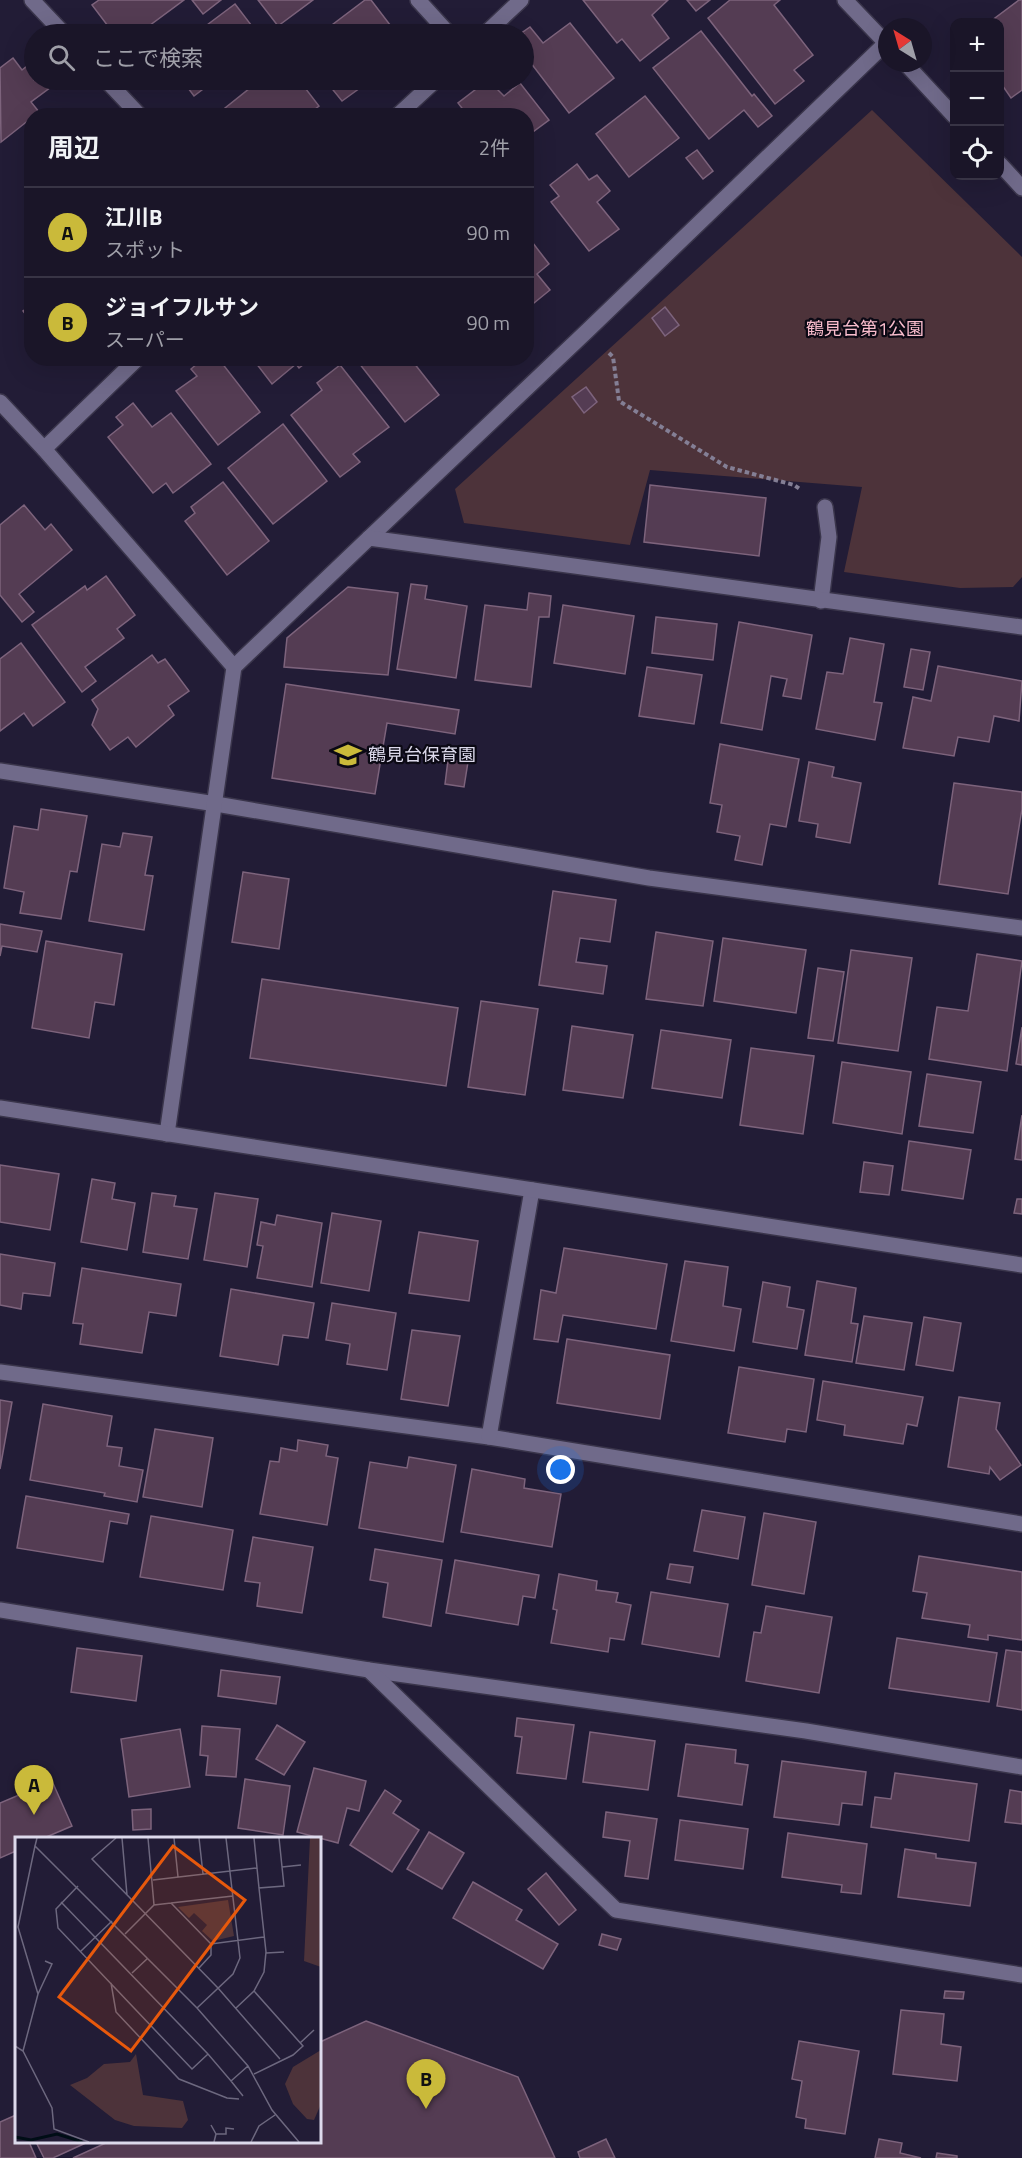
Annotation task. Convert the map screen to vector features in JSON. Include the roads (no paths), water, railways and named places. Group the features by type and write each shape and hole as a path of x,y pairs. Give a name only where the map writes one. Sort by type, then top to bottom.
{"street":[{"path":"32,0 55,24"},
{"path":"418,0 440,24"},
{"path":"495,24 521,0"},
{"path":"845,0 878,35"},
{"path":"167,1134 234,667 878,51"},
{"path":"913,72 950,112"},
{"path":"115,90 132,108"},
{"path":"406,108 425,90"},
{"path":"1004,169 1022,188"},
{"path":"44,449 130,366"},
{"path":"0,402 44,449 234,667"},
{"path":"820,601 829,537 825,507"},
{"path":"369,538 1022,628"},
{"path":"0,771 216,804 649,878 1022,928"},
{"path":"0,1108 1022,1264"},
{"path":"489,1437 532,1190"},
{"path":"0,1372 489,1437 1022,1524"},
{"path":"0,1610 369,1670 806,1731 1022,1767"},
{"path":"369,1670 616,1910 1022,1975"}],"place":[{"name":"鶴見台保育園","path":"348,755"},
{"name":"江川B","path":"34,1815"},
{"name":"ジョイフルサン","path":"426,2109"}],"park label":[{"name":"鶴見台第1公園","path":"865,329"}]}
